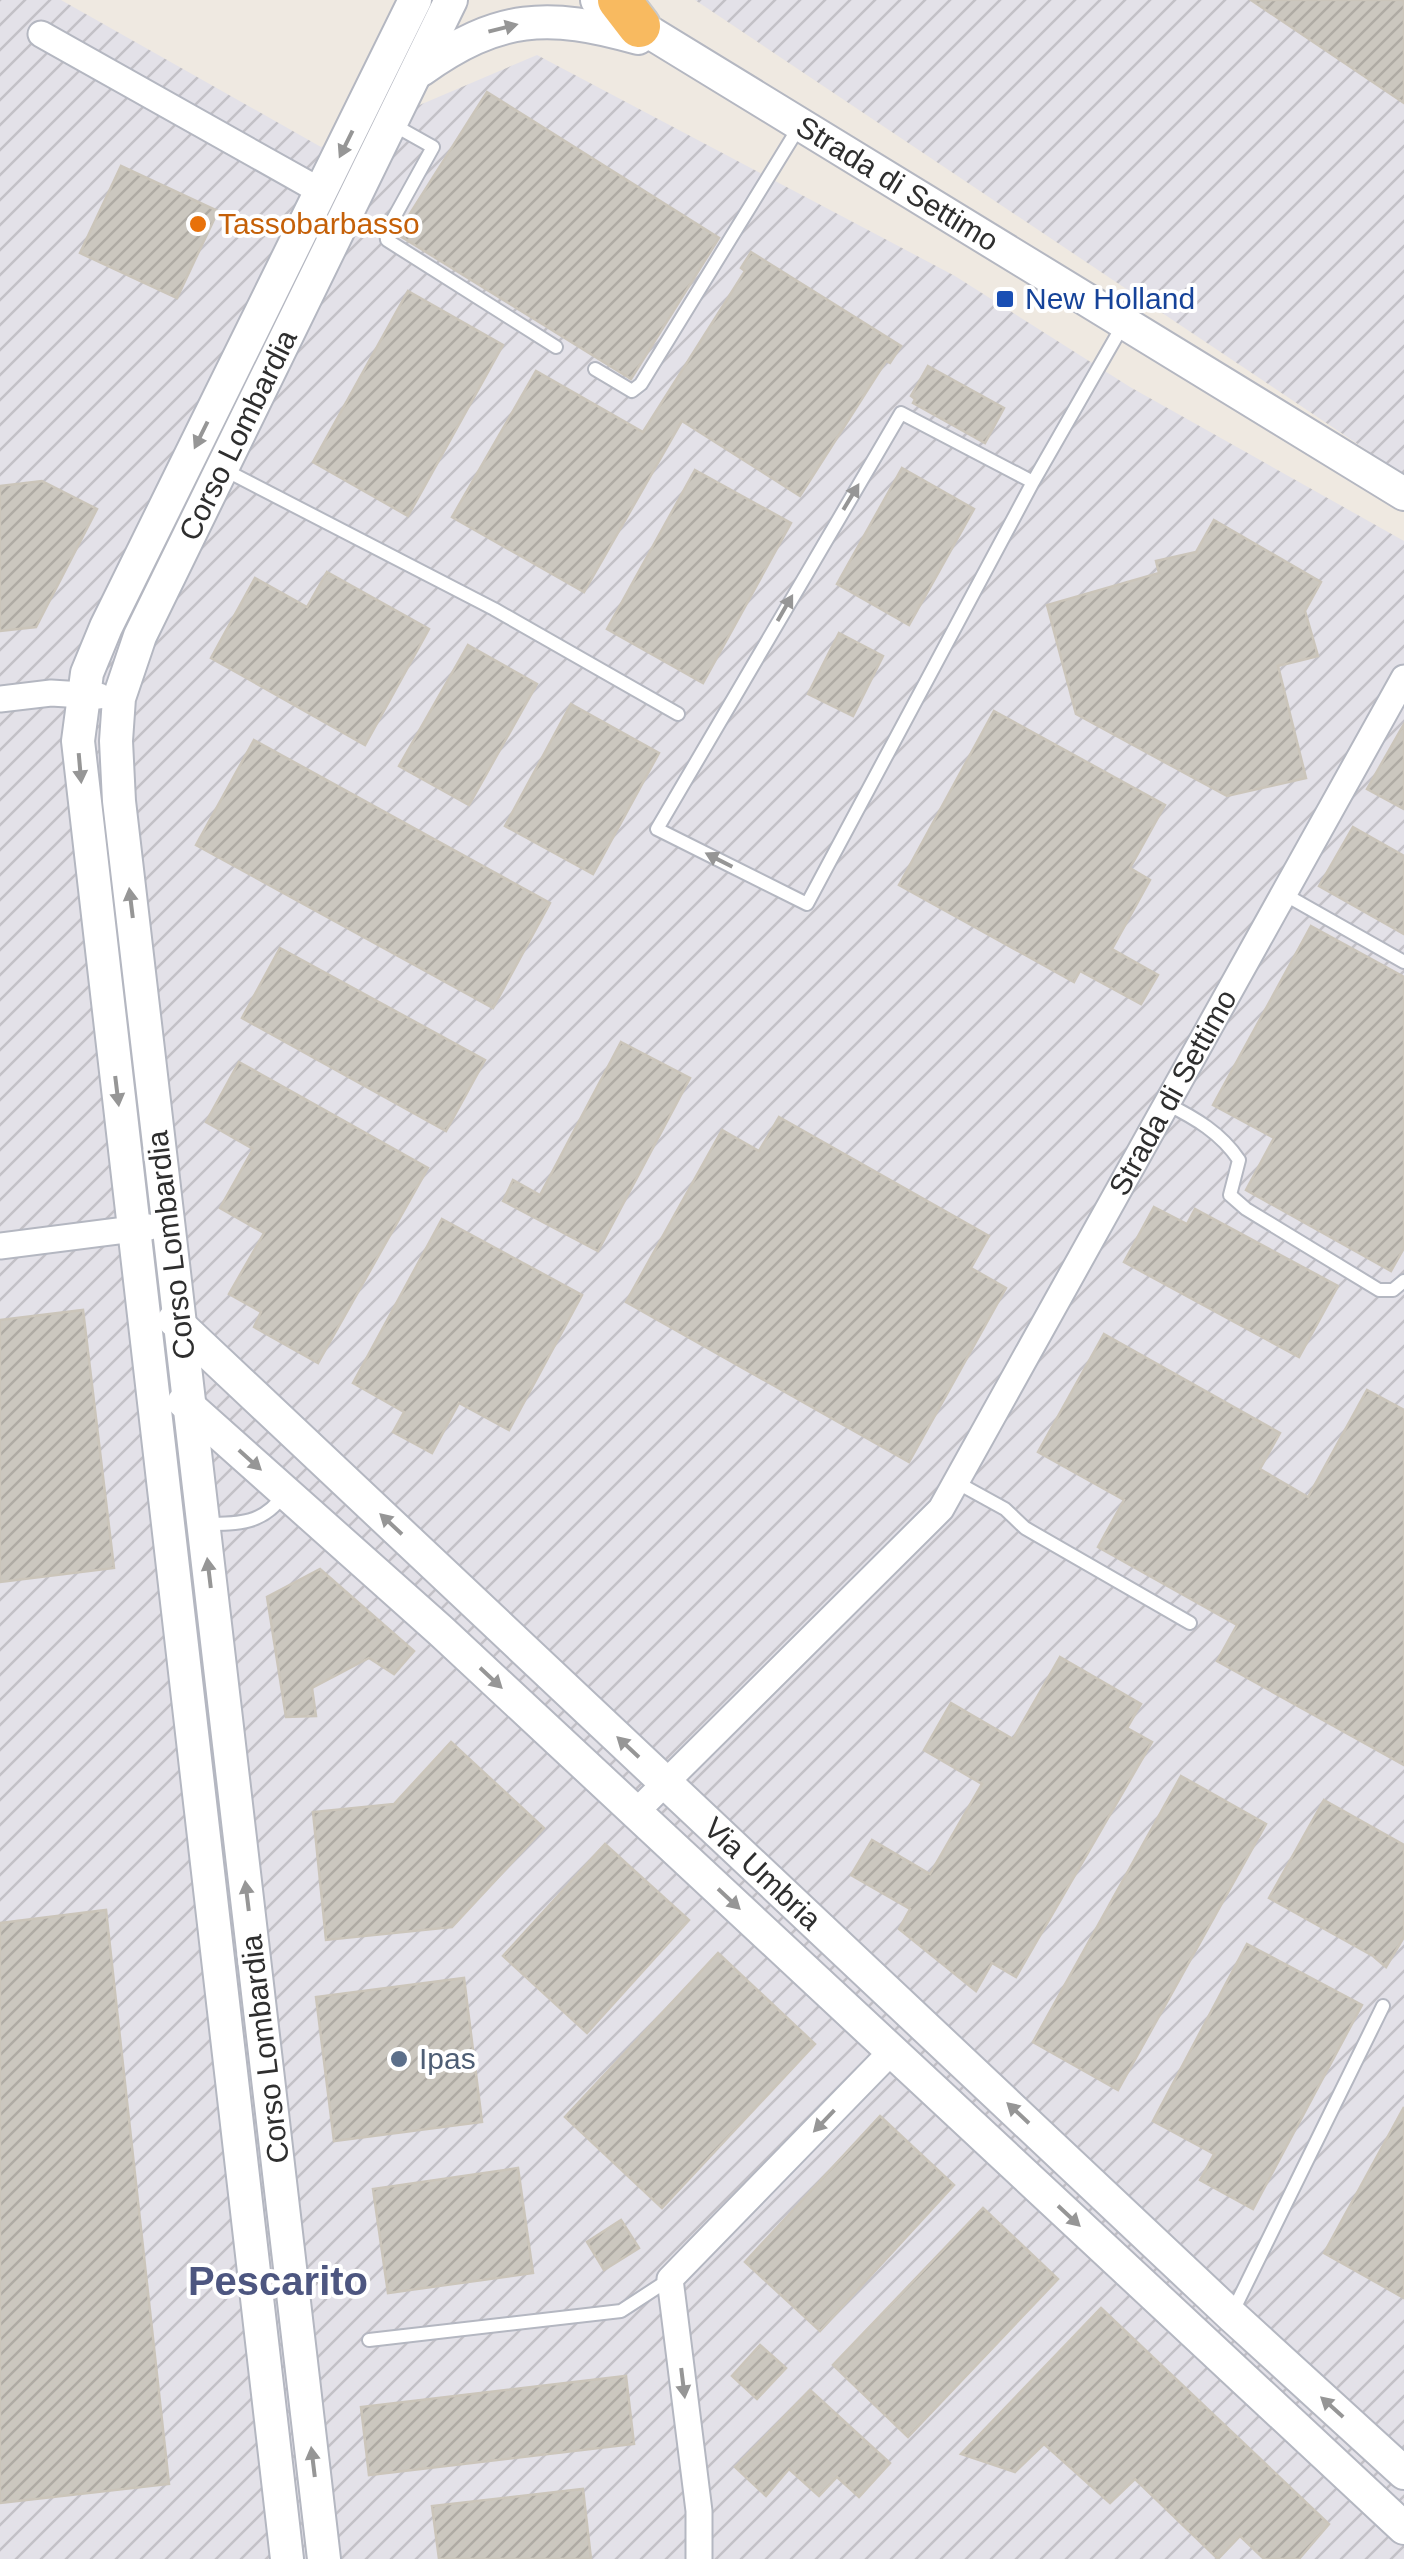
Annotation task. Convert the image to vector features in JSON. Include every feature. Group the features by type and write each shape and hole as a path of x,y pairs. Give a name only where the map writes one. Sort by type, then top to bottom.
{"street":[{"path":"388,0 403,65 480,34 524,23 570,22 605,28 678,50"},
{"name":"Corso Lombardia","path":"324,2559 119,801 116,741 120,698 140,636 392,124 415,0"},
{"name":"Corso Lombardia","path":"288,2559 78,741 82,694 106,626 322,192 403,65 451,0"},
{"name":"Strada di Settimo","path":"597,0 629,13 678,50 1404,494"},
{"path":"41,34 322,192"},
{"name":"Strada di Settimo","path":"636,1812 941,1510 1404,678"},
{"path":"0,699 50,693 120,698"},
{"path":"102,970 138,965"},
{"path":"0,1246 168,1225"},
{"name":"Via Umbria","path":"140,1288 1231,2315 1404,2473"},
{"name":"Via Umbria","path":"149,1374 190,1406 431,1622 1404,2528"},
{"path":"431,1622 457,1586"},
{"path":"179,1630 215,1627"},
{"path":"700,2559 699,2510 670,2279 892,2051"},
{"path":"1038,2188 1066,2158"},
{"path":"250,2231 285,2227"},
{"path":"1205,2343 1231,2315"}],"lane":[{"path":"392,124 433,148 386,232 387,240 556,347"},
{"path":"595,369 632,392 641,384 800,125"},
{"path":"1033,482 901,413 658,829 806,904 1033,482 1124,323"},
{"path":"222,469 494,609 678,714"},
{"path":"1284,894 1404,962"},
{"path":"1167,1104 1228,1142 1239,1160 1230,1195 1246,1208 1379,1290 1393,1290 1404,1280"},
{"path":"956,1482 1005,1510 1024,1528 1190,1623"},
{"path":"203,1524 253,1521 270,1512 285,1492"},
{"path":"1231,2315 1383,2006"},
{"path":"369,2340 621,2311 670,2279"}],"shaded area":[{"path":"0,0 61,0 321,147 537,55 955,276 1130,387 1404,541 1404,2559 0,2559"},
{"name":"New Holland","path":"695,0 1404,0 1404,475"}],"building":[{"path":"1251,0 1404,0 1404,103"},
{"path":"487,92 719,238 631,379 397,234"},
{"path":"121,166 218,211 177,298 80,253"},
{"path":"751,252 901,346 890,363 886,361 800,496 682,421 584,592 452,517 536,371 643,432 745,271 741,268"},
{"path":"408,291 503,345 408,516 313,462"},
{"path":"928,366 1004,408 985,443 913,403 915,399 911,396"},
{"path":"902,468 974,509 909,625 837,584"},
{"path":"695,470 791,523 703,683 607,629"},
{"path":"42,481 97,509 36,627 0,631 0,486"},
{"path":"1214,520 1321,582 1305,611 1318,656 1278,666 1306,778 1227,796 1076,714 1047,605 1159,573 1156,561 1196,552"},
{"path":"327,572 429,629 365,745 211,658 255,578 307,607"},
{"path":"839,633 883,656 853,716 808,694"},
{"path":"468,645 537,684 469,805 399,766"},
{"path":"571,704 659,753 593,874 505,826"},
{"path":"994,711 1165,805 1130,868 1150,880 1112,949 1158,975 1141,1004 1080,971 1074,982 899,885"},
{"path":"1404,724 1404,809 1367,789"},
{"path":"254,740 550,903 493,1008 196,845"},
{"path":"1353,827 1404,856 1404,934 1319,886"},
{"path":"1311,926 1404,977 1404,1248 1391,1271 1246,1190 1274,1138 1213,1105"},
{"path":"280,948 485,1060 446,1131 242,1018"},
{"path":"621,1042 690,1078 598,1251 503,1201 513,1180 540,1195"},
{"path":"239,1062 428,1168 318,1363 254,1327 261,1312 229,1294 264,1233 220,1208 253,1149 206,1122"},
{"path":"779,1117 989,1236 971,1268 1006,1288 909,1462 626,1302 722,1130 759,1151"},
{"path":"1154,1207 1187,1224 1195,1209 1338,1286 1299,1357 1124,1262"},
{"path":"442,1219 582,1295 509,1430 459,1403 432,1453 393,1432 404,1412 353,1383"},
{"path":"83,1310 114,1568 0,1582 0,1320"},
{"path":"1104,1334 1280,1433 1260,1469 1308,1497 1367,1390 1404,1410 1404,1765 1217,1661 1237,1625 1098,1547 1124,1500 1038,1452"},
{"path":"320,1569 414,1651 394,1674 369,1658 312,1688 316,1716 286,1717 267,1597"},
{"path":"1060,1657 1141,1704 1127,1728 1152,1742 1016,1977 992,1963 976,1991 899,1929 910,1909 851,1875 872,1840 930,1874 982,1784 924,1750 951,1703 1013,1739"},
{"path":"451,1742 544,1828 452,1927 326,1940 313,1812 394,1804"},
{"path":"1181,1776 1266,1824 1118,2090 1033,2042"},
{"path":"1324,1800 1404,1845 1404,1937 1386,1967 1269,1898"},
{"path":"605,1844 689,1920 587,2033 503,1956"},
{"path":"106,1910 169,2484 0,2503 0,1923"},
{"path":"1247,1944 1362,2005 1253,2209 1200,2180 1214,2154 1153,2121"},
{"path":"718,1953 815,2044 662,2208 565,2117"},
{"name":"Ipas","path":"464,1978 482,2122 334,2141 316,1997"},
{"path":"1404,2107 1404,2298 1324,2253"},
{"path":"880,2116 954,2185 820,2331 745,2262"},
{"path":"518,2168 533,2273 388,2293 373,2189"},
{"path":"983,2208 1058,2279 908,2437 833,2365"},
{"path":"621,2220 639,2248 604,2270 587,2242"},
{"path":"1101,2308 1329,2524 1299,2559 1264,2559 1240,2536 1218,2559 1135,2479 1110,2503 1044,2444 1015,2472 961,2454"},
{"path":"760,2345 786,2368 757,2399 732,2376"},
{"path":"626,2376 634,2444 369,2475 361,2407"},
{"path":"810,2390 890,2463 859,2497 837,2477 819,2496 789,2469 766,2496 735,2467"},
{"path":"583,2489 591,2559 439,2559 432,2506"}],"place":[{"name":"Tassobarbasso","path":"198,224"},
{"name":"New Holland","path":"1005,299"},
{"name":"Ipas","path":"399,2059"}],"district":[{"name":"Pescarito","path":"278,2281"}]}
